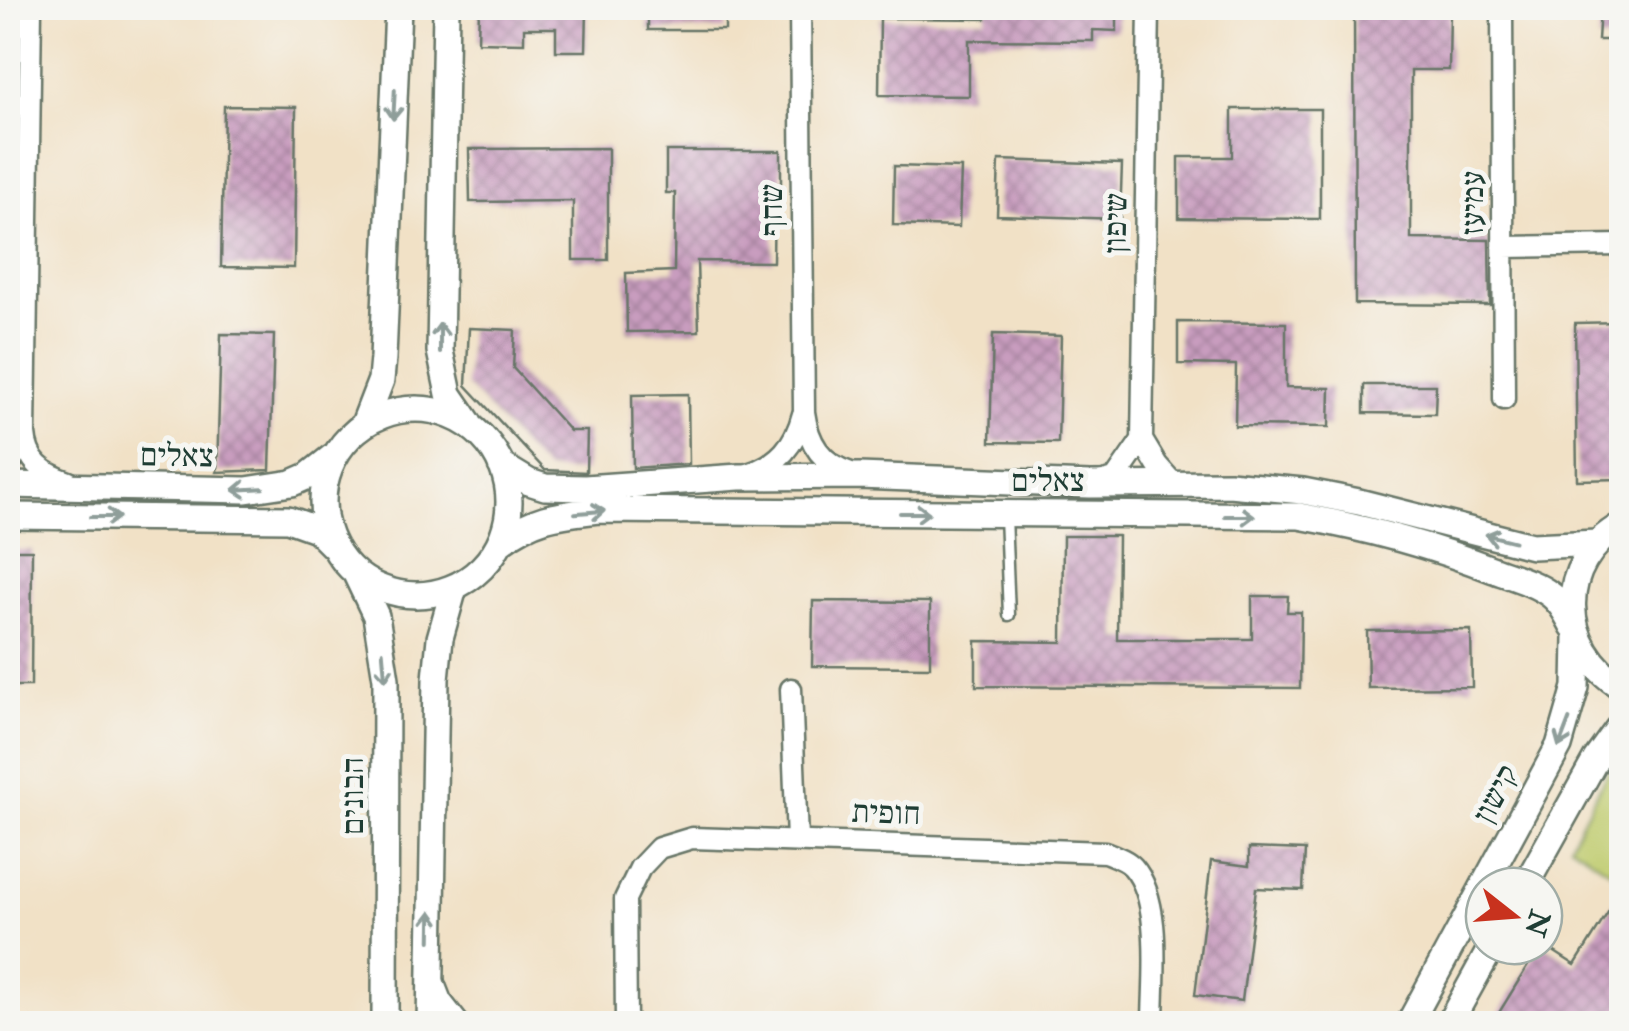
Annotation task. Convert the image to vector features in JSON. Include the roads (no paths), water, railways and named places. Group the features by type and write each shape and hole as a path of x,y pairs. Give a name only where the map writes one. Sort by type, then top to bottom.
{"street":[{"path":"32,8 26,450 45,473 81,486"},
{"path":"364,424 381,380 398,8"},
{"path":"446,8 440,351 449,394 494,450 501,465 508,490 508,517 500,542 473,576 454,588 429,595 403,595 378,588 356,574 333,546 324,524 326,476 336,454 364,424 406,409 452,416 472,427"},
{"name":"שחף","path":"800,8 804,412 810,440 821,456 834,468 859,476"},
{"name":"שיפון","path":"1142,440 1150,8"},
{"name":"עמיעז","path":"1502,8 1504,399"},
{"path":"1503,247 1622,245"},
{"name":"שחף","path":"739,477 781,457 798,434 804,412"},
{"path":"8,468 25,434"},
{"path":"1090,485 1115,479 1142,440 1174,484 1229,484"},
{"name":"צאלים","path":"8,485 246,490 308,476 336,454"},
{"name":"צאלים","path":"501,465 515,476 545,487 585,488 739,477 859,476 1090,485 1229,484 1303,491 1360,502 1532,546 1597,543"},
{"name":"צאלים","path":"500,542 535,520 599,510 1299,516 1363,528 1442,550 1551,594 1564,608 1587,657 1602,674 1622,687"},
{"name":"צאלים","path":"8,516 288,519 316,529 333,546"},
{"path":"1597,543 1622,525"},
{"name":"קישון","path":"1409,1024 1559,746 1576,687 1572,597 1580,568 1597,543"},
{"name":"הבונים","path":"356,574 376,616 386,678 385,1024"},
{"path":"430,1024 436,679 440,638 454,588"},
{"path":"792,689 797,840"},
{"path":"1536,866 1596,759 1622,723"},
{"name":"חופית","path":"626,1024 625,899 640,868 658,848 692,838 1105,852 1131,864 1147,887 1152,917 1154,1024"},
{"path":"1449,1024 1481,966"},
{"path":"430,974 442,1001 459,1024"}],"lane":[{"path":"1005,513 1008,615"}]}
